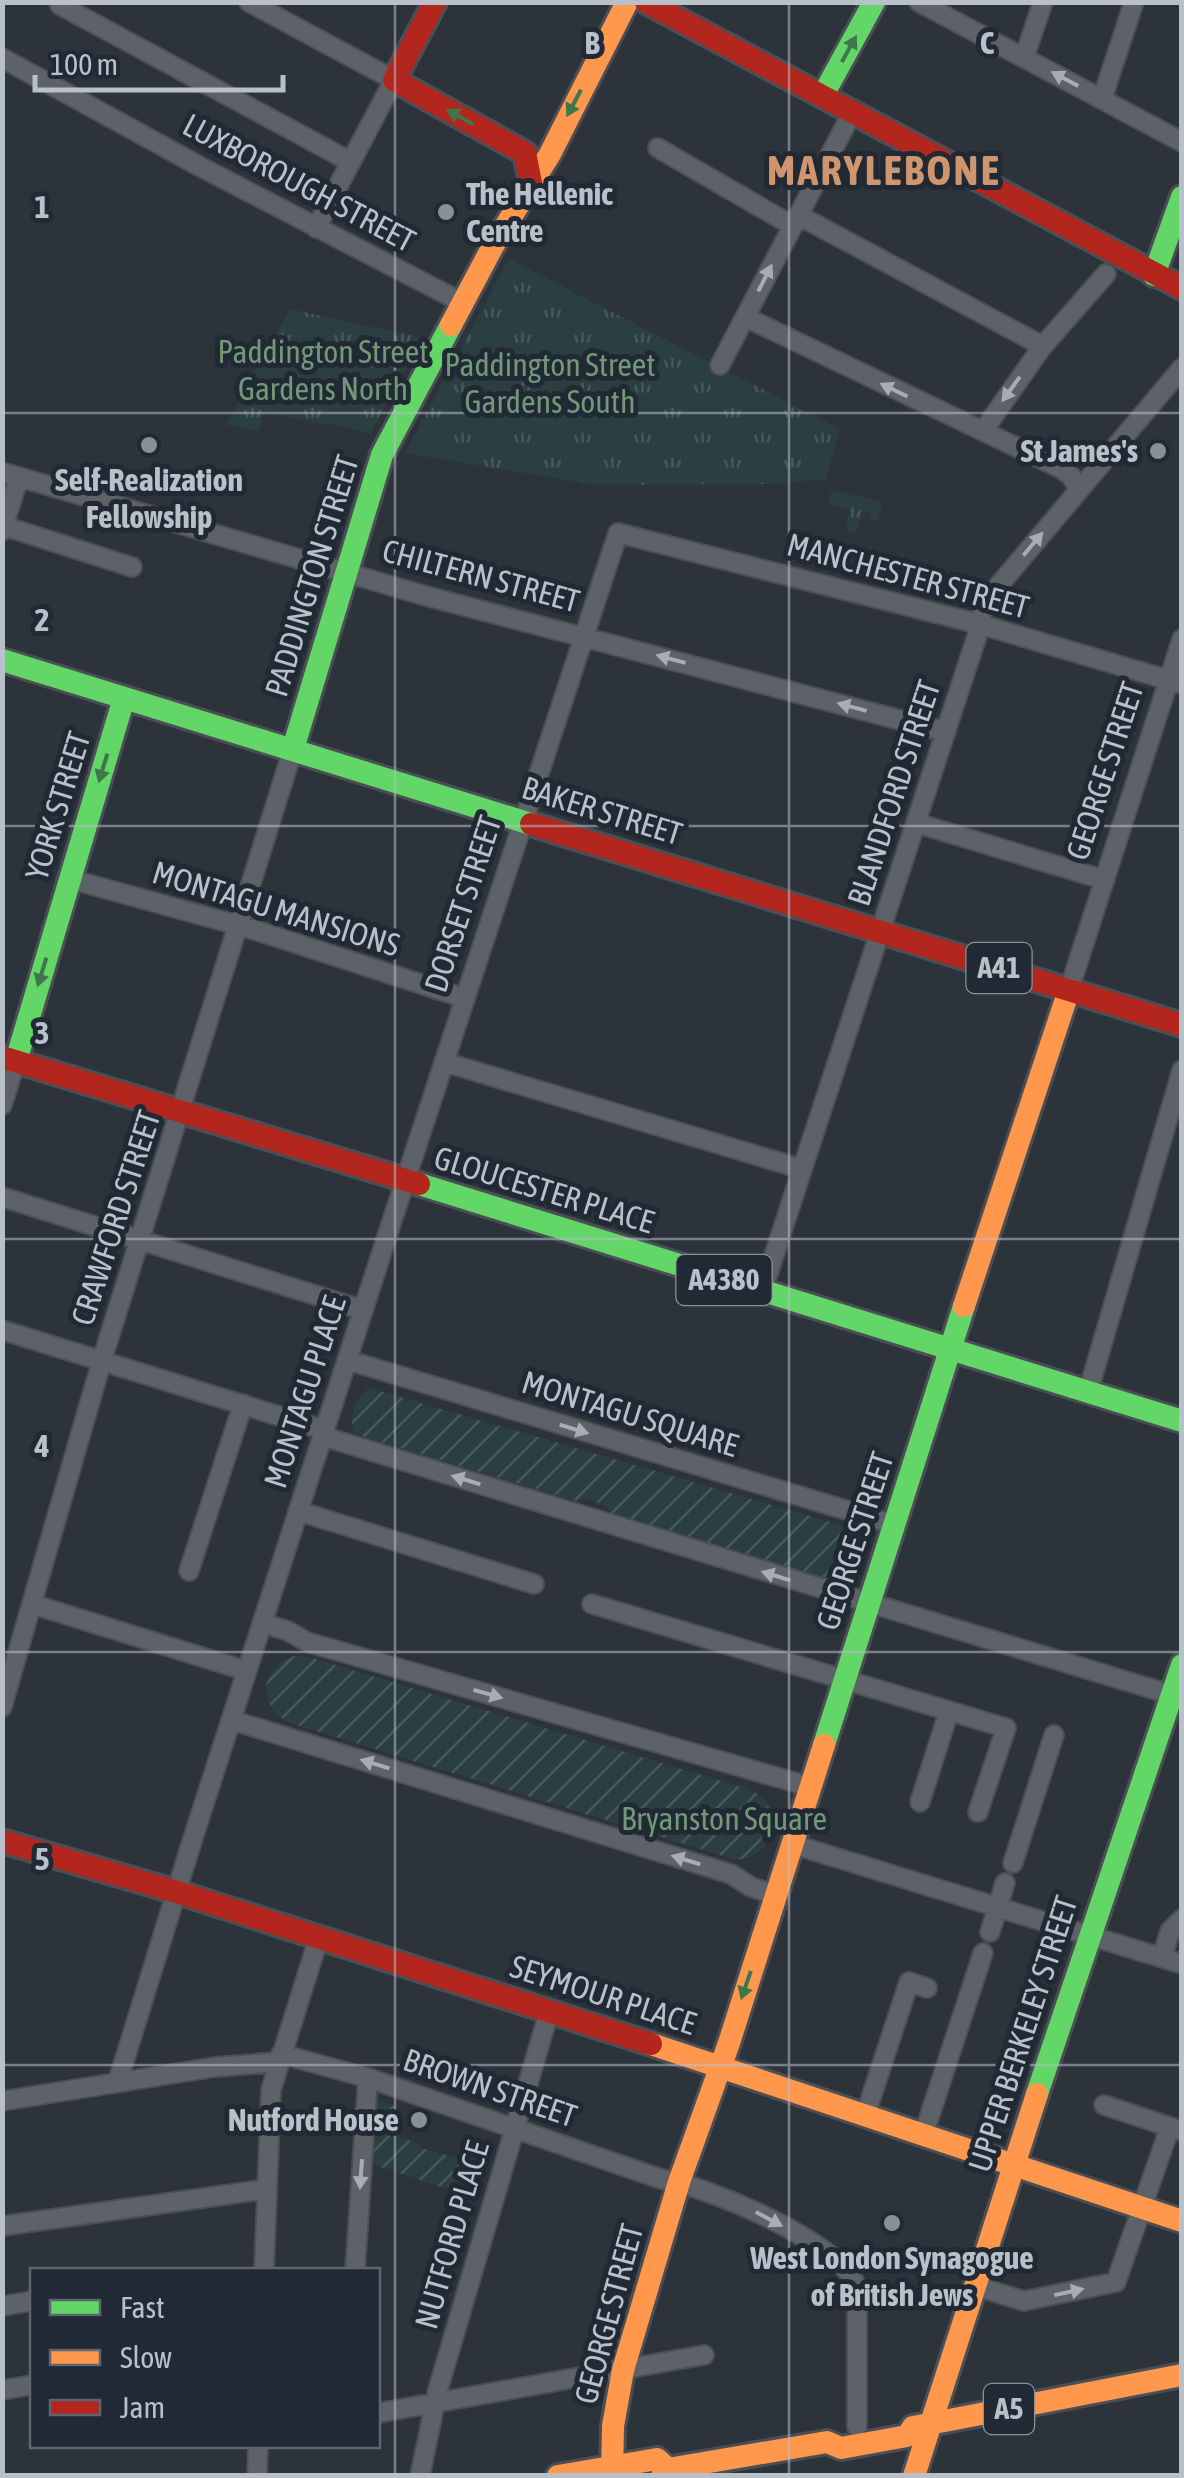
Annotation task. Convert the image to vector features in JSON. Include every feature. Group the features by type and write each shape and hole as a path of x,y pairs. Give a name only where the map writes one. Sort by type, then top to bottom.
{"main road":[{"path":"435,2 394,80 525,153 554,142"},
{"name":"PADDINGTON STREET","path":"292,749 382,455 463,302 530,183 545,164 627,2"},
{"path":"646,2 1182,288"},
{"path":"823,94 874,2"},
{"path":"525,153 530,183"},
{"path":"1154,275 1182,196"},
{"name":"BAKER STREET","path":"2,660 1182,1025"},
{"name":"YORK STREET","path":"9,1060 70,879 124,698"},
{"name":"GEORGE STREET","path":"612,2471 613,2426 623,2370 679,2182 1069,990"},
{"name":"GLOUCESTER PLACE","path":"9,1060 1182,1420"},
{"name":"UPPER BERKELEY STREET","path":"914,2476 922,2426 974,2286 1182,1665"},
{"name":"SEYMOUR PLACE","path":"2,1840 177,1892 719,2066 1182,2221"},
{"name":"A5","path":"558,2476 612,2471 657,2459 665,2472 827,2442 840,2448 907,2436 922,2426 1182,2376"},
{"name":"A5","path":"827,2442 838,2430 906,2418 922,2426"}],"street":[{"path":"250,2 394,80 316,228"},
{"path":"919,2 1182,142"},
{"path":"1024,58 1042,2"},
{"path":"1102,100 1134,2"},
{"path":"60,5 351,162"},
{"name":"LUXBOROUGH STREET","path":"2,58 316,228 463,302"},
{"path":"720,365 853,111"},
{"path":"658,148 1038,345"},
{"path":"983,431 1038,345 1106,274"},
{"path":"745,317 1060,468 1070,474 1078,487"},
{"name":"BLANDFORD STREET","path":"762,1292 984,606 1078,487 1182,368"},
{"path":"11,475 3,529 132,567"},
{"name":"CHILTERN STREET","path":"11,475 426,596 946,732"},
{"name":"MANCHESTER STREET","path":"618,533 979,624 1175,682"},
{"name":"DORSET STREET","path":"406,1181 618,533"},
{"name":"GEORGE STREET","path":"1069,990 1175,682 1182,639"},
{"name":"CRAWFORD STREET","path":"2,1707 102,1360 292,749"},
{"path":"916,823 1105,880"},
{"name":"MONTAGU MANSIONS","path":"70,879 239,926 464,998"},
{"name":"YORK STREET","path":"2,1105 9,1060"},
{"path":"444,1062 802,1169"},
{"path":"1088,1392 1182,1070"},
{"name":"MONTAGU PLACE","path":"262,1623 406,1181"},
{"path":"2,1198 363,1310"},
{"path":"2,1330 870,1604 1176,1691"},
{"name":"MONTAGU SQUARE","path":"346,1360 896,1525"},
{"path":"190,1571 242,1404"},
{"path":"298,1512 534,1584"},
{"path":"32,1604 247,1671"},
{"path":"592,1604 1006,1728 978,1812"},
{"path":"118,2082 262,1623 307,1642 810,1787"},
{"path":"920,1802 949,1711"},
{"path":"231,1720 732,1874 751,1887 776,1895"},
{"path":"1013,1863 1054,1736"},
{"path":"792,1844 1182,1964"},
{"path":"990,1932 1006,1884"},
{"path":"1162,1958 1170,1931 1182,1919"},
{"path":"264,2268 272,2090 319,1937"},
{"path":"923,2136 984,1953"},
{"path":"864,2116 910,1982 926,1988"},
{"name":"NUTFORD PLACE","path":"420,2476 434,2405 549,2012"},
{"path":"2,2101 279,2058"},
{"name":"BROWN STREET","path":"279,2058 368,2078 679,2182 762,2214 826,2253 855,2279 856,2427"},
{"path":"355,2268 368,2078"},
{"path":"974,2286 1024,2301 1116,2282 1176,2129 1104,2105"},
{"path":"2,2226 267,2189"},
{"path":"2,2306 30,2301"},
{"path":"380,2414 704,2355"},
{"path":"2,2390 30,2385"},
{"path":"256,2476 258,2448"}],"green space":[{"name":"Paddington Street Gardens South","path":"509,259 840,429 826,479 772,484 595,485 405,453"},
{"name":"Paddington Street Gardens North","path":"290,309 423,338 370,434 263,413 259,431 226,425"},
{"path":"832,490 882,502 878,521 870,520 871,513 863,511 857,531 848,533 850,510 828,504"},
{"path":"369,1388 851,1528 857,1541 854,1562 846,1574 834,1581 611,1513 607,1506 583,1498 576,1501 355,1434 354,1408"},
{"name":"Bryanston Square","path":"295,1656 748,1789 763,1799 771,1813 773,1826 766,1827 761,1840 766,1845 751,1856 733,1859 290,1723 271,1707 266,1687 274,1668"},
{"path":"374,2098 396,2107 389,2132 421,2148 463,2160 453,2191 372,2164"}],"traffic: fast":[{"path":"823,95 874,2"},
{"path":"1154,275 1182,197"},
{"path":"293,749 382,455 451,325"},
{"path":"2,660 531,824"},
{"path":"16,1061 124,698"},
{"path":"419,1184 1182,1421"},
{"path":"824,1745 964,1306"},
{"path":"1037,2094 1182,1665"}],"traffic: slow":[{"path":"451,325 493,246 550,154 627,2"},
{"path":"964,1306 1069,990"},
{"path":"612,2476 613,2426 623,2370 679,2182 729,2043 824,1745"},
{"path":"651,2044 1182,2221"},
{"path":"914,2476 1037,2094"},
{"path":"662,2476 668,2469 827,2442 841,2448 907,2436 913,2427 1182,2375"},
{"path":"558,2476 657,2459 668,2469"}],"traffic: jam":[{"path":"435,2 394,80 525,153 531,183"},
{"path":"646,2 1182,288"},
{"path":"531,824 1182,1025"},
{"path":"2,1057 419,1184"},
{"path":"2,1841 177,1892 651,2044"}],"place":[{"name":"The Hellenic Centre","path":"446,212"},
{"name":"Self-Realization Fellowship","path":"149,445"},
{"name":"St James's","path":"1158,451"},
{"name":"Nutford House","path":"419,2120"},
{"name":"West London Synagogue of British Jews","path":"892,2223"}],"district":[{"name":"MARYLEBONE","path":"884,170"}]}
